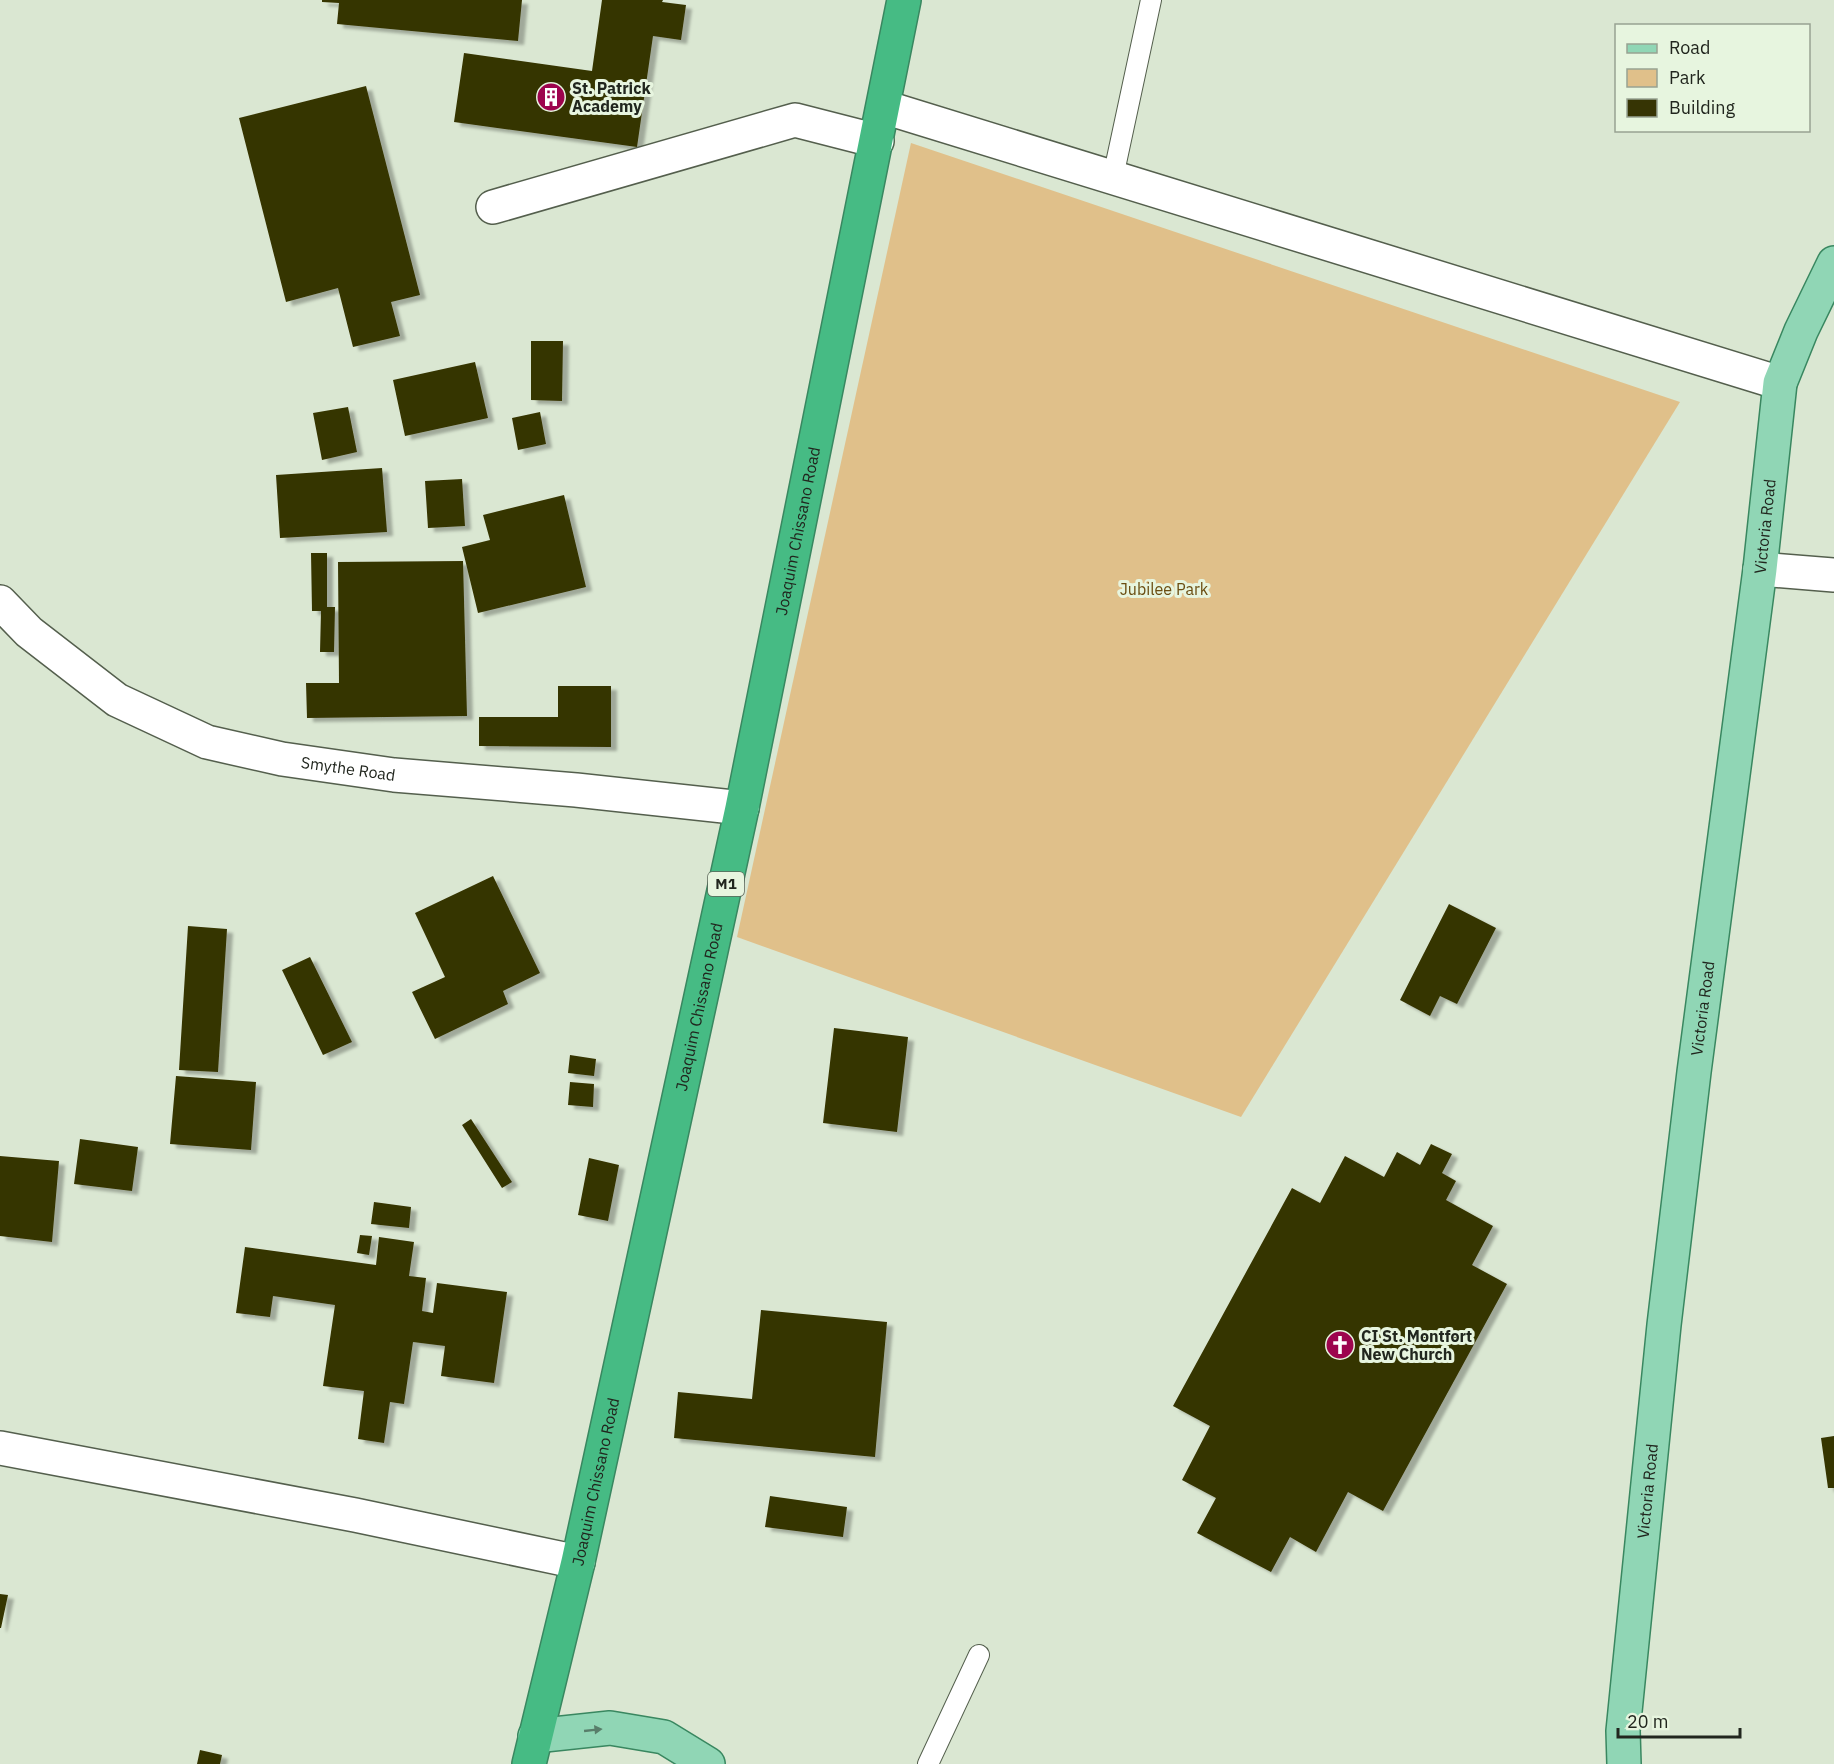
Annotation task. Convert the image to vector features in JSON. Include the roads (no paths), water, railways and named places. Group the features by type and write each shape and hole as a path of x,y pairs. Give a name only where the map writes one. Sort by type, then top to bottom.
{"highway":[{"name":"Joaquim Chissano Road","path":"532,1750 578,1562 742,808 904,0"}],"main road":[{"name":"Victoria Road","path":"1624,1764 1623,1731 1664,1325 1694,1072 1760,569 1780,383 1801,331 1834,263"},
{"path":"532,1750 610,1728 664,1737 708,1764"}],"street":[{"path":"884,107 1780,383"},
{"path":"493,207 795,120 877,141"},
{"path":"1760,569 1834,575"},
{"name":"Smythe Road","path":"0,602 29,632 117,700 207,742 282,759 394,775 576,790 742,808"},
{"path":"0,1448 355,1515 578,1562"}],"lane":[{"path":"1113,177 1151,0"},
{"path":"928,1764 979,1655"}],"place":[{"name":"St. Patrick Academy","path":"551,97"},
{"name":"CI St. Montfort New Church","path":"1340,1345"}],"park label":[{"name":"Jubilee Park","path":"1164,589"}]}
